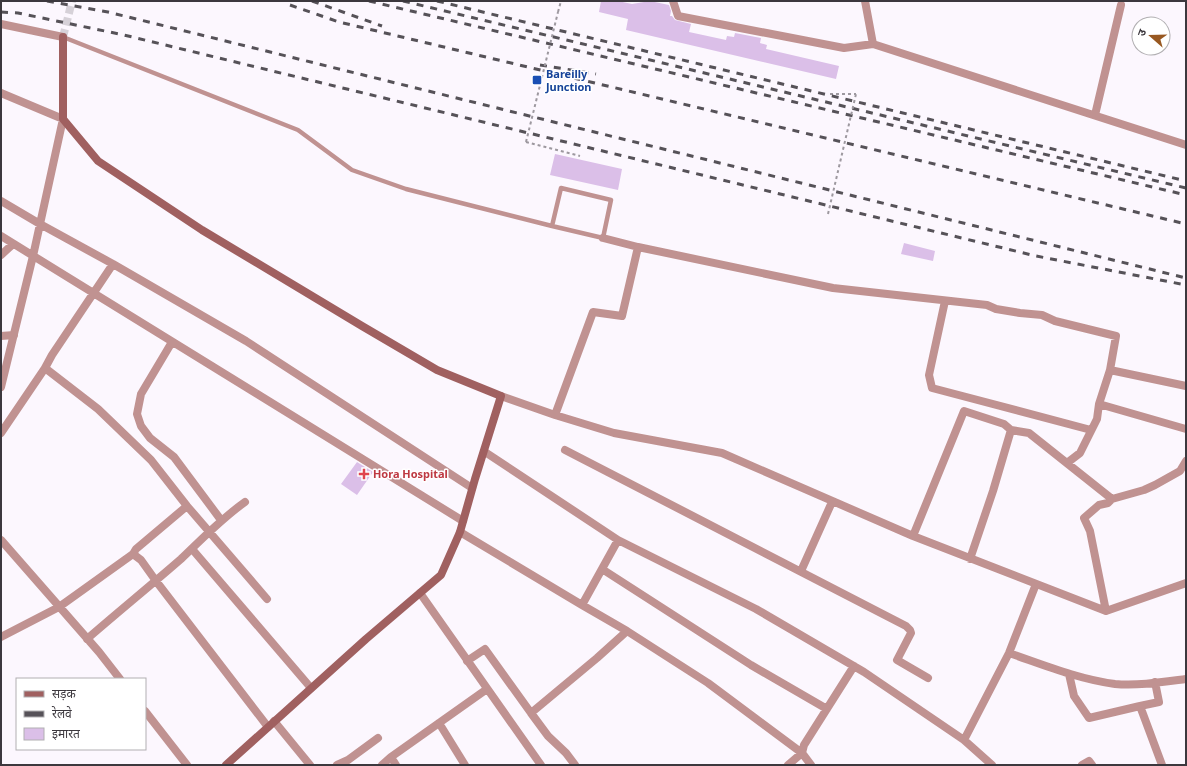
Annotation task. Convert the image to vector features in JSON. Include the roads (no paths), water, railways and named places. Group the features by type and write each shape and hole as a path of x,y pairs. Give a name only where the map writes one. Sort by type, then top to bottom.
{"street":[{"path":"674,1 678,16 844,48 873,44 1186,145"},
{"path":"865,1 873,44"},
{"path":"1095,115 1121,5"},
{"path":"1,24 63,37 63,119 33,256 1,387"},
{"path":"1,93 63,119 98,161 202,230 437,370 555,415 614,433 722,453 912,536 1106,611 1186,583"},
{"path":"1,201 246,341 472,488"},
{"path":"1,236 463,521"},
{"path":"603,238 638,247 833,288 987,306 1004,310 1042,315 1055,321 1116,336 1110,370 1099,404 1097,419 1080,453 1067,463"},
{"path":"1,255 13,244"},
{"path":"555,415 593,312 622,316 638,247"},
{"path":"1,432 113,264"},
{"path":"945,301 928,376 932,388 1091,430"},
{"path":"1,336 14,335"},
{"path":"172,342 141,394 137,414 141,426 150,438 174,457 221,520"},
{"path":"45,368 98,409 151,460 187,506 267,599"},
{"path":"1110,370 1186,386"},
{"path":"226,765 311,688 441,575 460,532 472,488 502,396"},
{"path":"912,536 964,411 966,397"},
{"path":"1099,404 1186,429"},
{"path":"964,411 1004,424 1011,430 1029,433 1112,499"},
{"path":"970,559 993,491 1011,430"},
{"path":"565,450 909,628 911,633 897,660 928,678"},
{"path":"485,452 618,540 756,609 854,666 964,740 992,765"},
{"path":"1106,611 1090,532 1084,518 1099,505 1108,503 1112,499 1144,490 1155,485 1180,471 1186,461"},
{"path":"87,639 156,581 192,549 221,520 245,502"},
{"path":"801,571 832,502"},
{"path":"1,637 59,607 133,554 136,549 187,506"},
{"path":"460,532 627,631 708,683 802,754 810,765"},
{"path":"1,540 119,678"},
{"path":"582,605 618,540"},
{"path":"192,549 311,688"},
{"path":"133,554 141,560 268,727"},
{"path":"602,569 751,665 827,709"},
{"path":"964,740 1009,653 1036,584"},
{"path":"420,593 541,765"},
{"path":"531,713 627,631"},
{"path":"467,661 485,649 548,736 566,753 575,765"},
{"path":"1009,653 1069,674 1116,684 1186,679"},
{"path":"788,765 802,754 804,745 854,666"},
{"path":"1069,674 1074,696 1089,718 1158,702 1155,682"},
{"path":"382,765 391,757 487,689"},
{"path":"1140,706 1162,765"},
{"path":"146,712 187,765"},
{"path":"274,721 310,765"},
{"path":"439,723 465,765"},
{"path":"337,765 348,760 378,738"},
{"path":"391,757 396,765"},
{"path":"1082,765 1089,761 1092,765"}],"lane":[{"path":"63,37 298,130 352,170 406,189 552,226 603,238 610,200 561,188 552,226"}],"tunnel":[{"path":"63,37 72,1"}],"railway":[{"path":"47,1 108,12 1186,278"},
{"path":"312,1 382,26"},
{"path":"369,1 1186,195"},
{"path":"403,1 1186,188"},
{"path":"437,1 1186,181"},
{"path":"290,5 339,22 1186,224"},
{"path":"1,12 18,13 124,35 1036,256 1186,285"},
{"path":"540,65 596,74"}],"place":[{"name":"Bareilly Junction","path":"537,80"},
{"name":"Hora Hospital","path":"364,474"}]}
